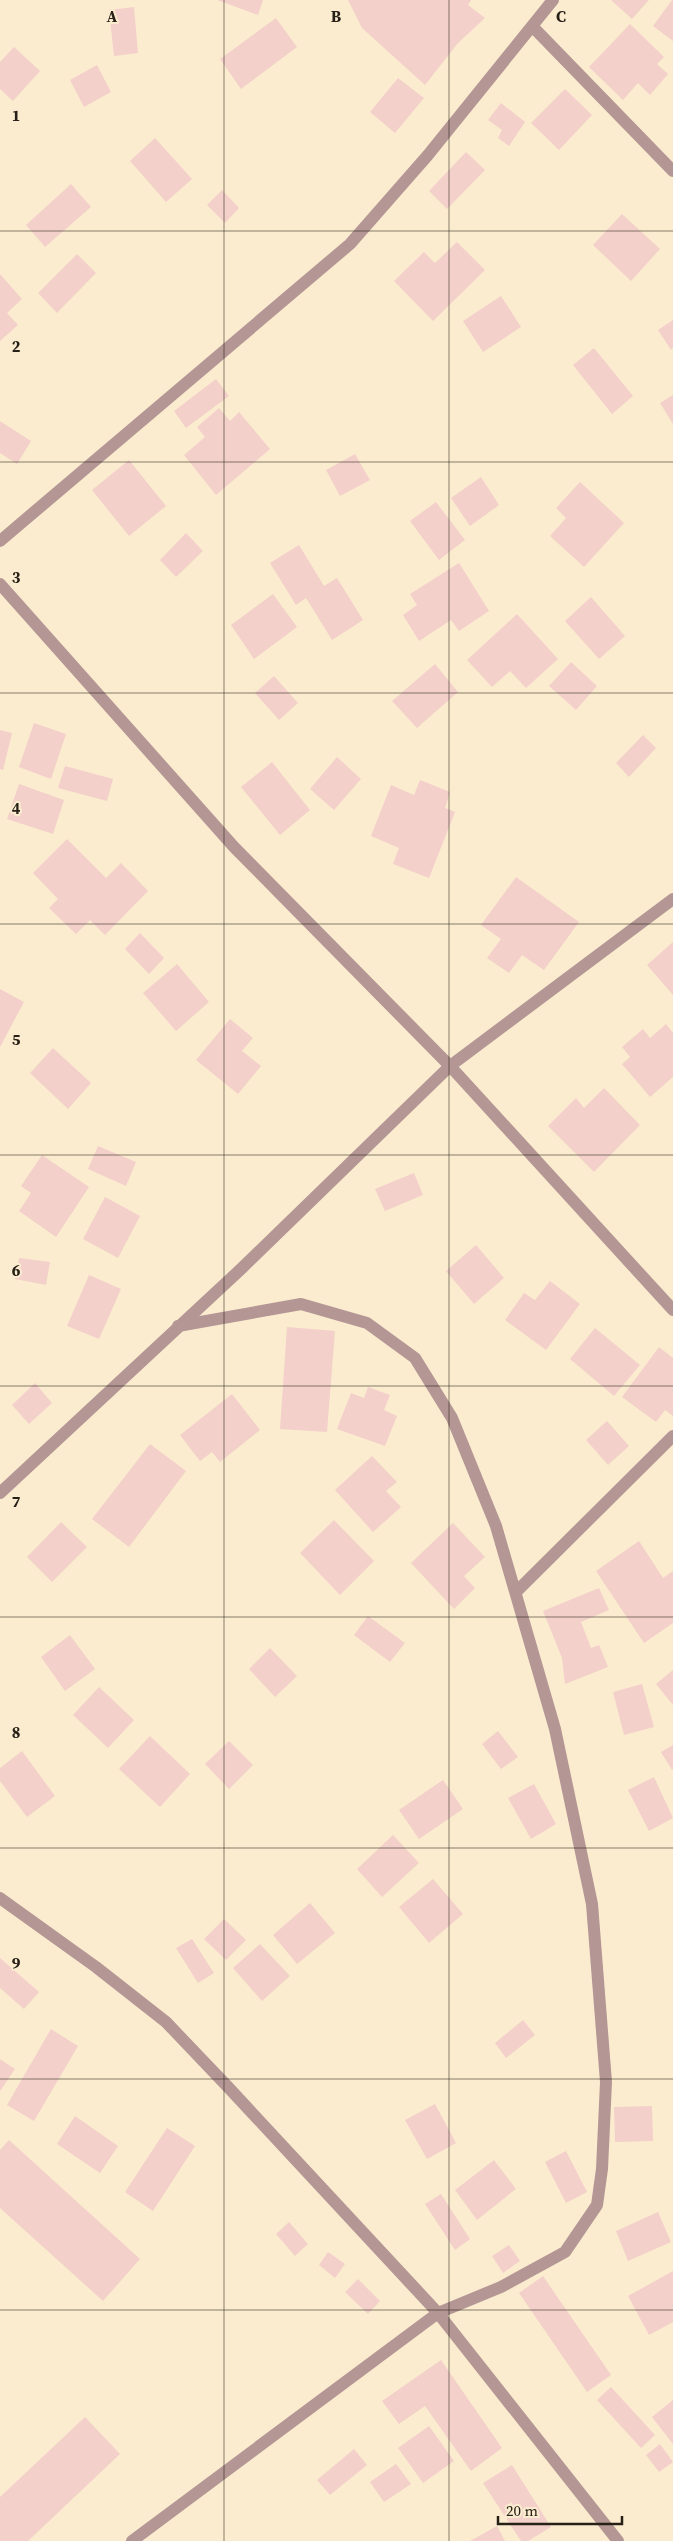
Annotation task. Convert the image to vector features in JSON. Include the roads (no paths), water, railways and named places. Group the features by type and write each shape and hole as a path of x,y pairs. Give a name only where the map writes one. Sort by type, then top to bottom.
{"street":[{"path":"0,541 350,244 428,155 553,0"},
{"path":"532,26 673,170"},
{"path":"0,584 234,847 450,1066 673,1310"},
{"path":"0,1493 450,1066 673,899"},
{"path":"132,2541 438,2313 501,2287 565,2252 597,2204 602,2169 606,2082 592,1904 555,1729 496,1526 452,1418 415,1358 367,1323 301,1304 178,1326"},
{"path":"516,1592 673,1436"},
{"path":"0,1898 96,1967 166,2022 438,2313 618,2541"}]}
